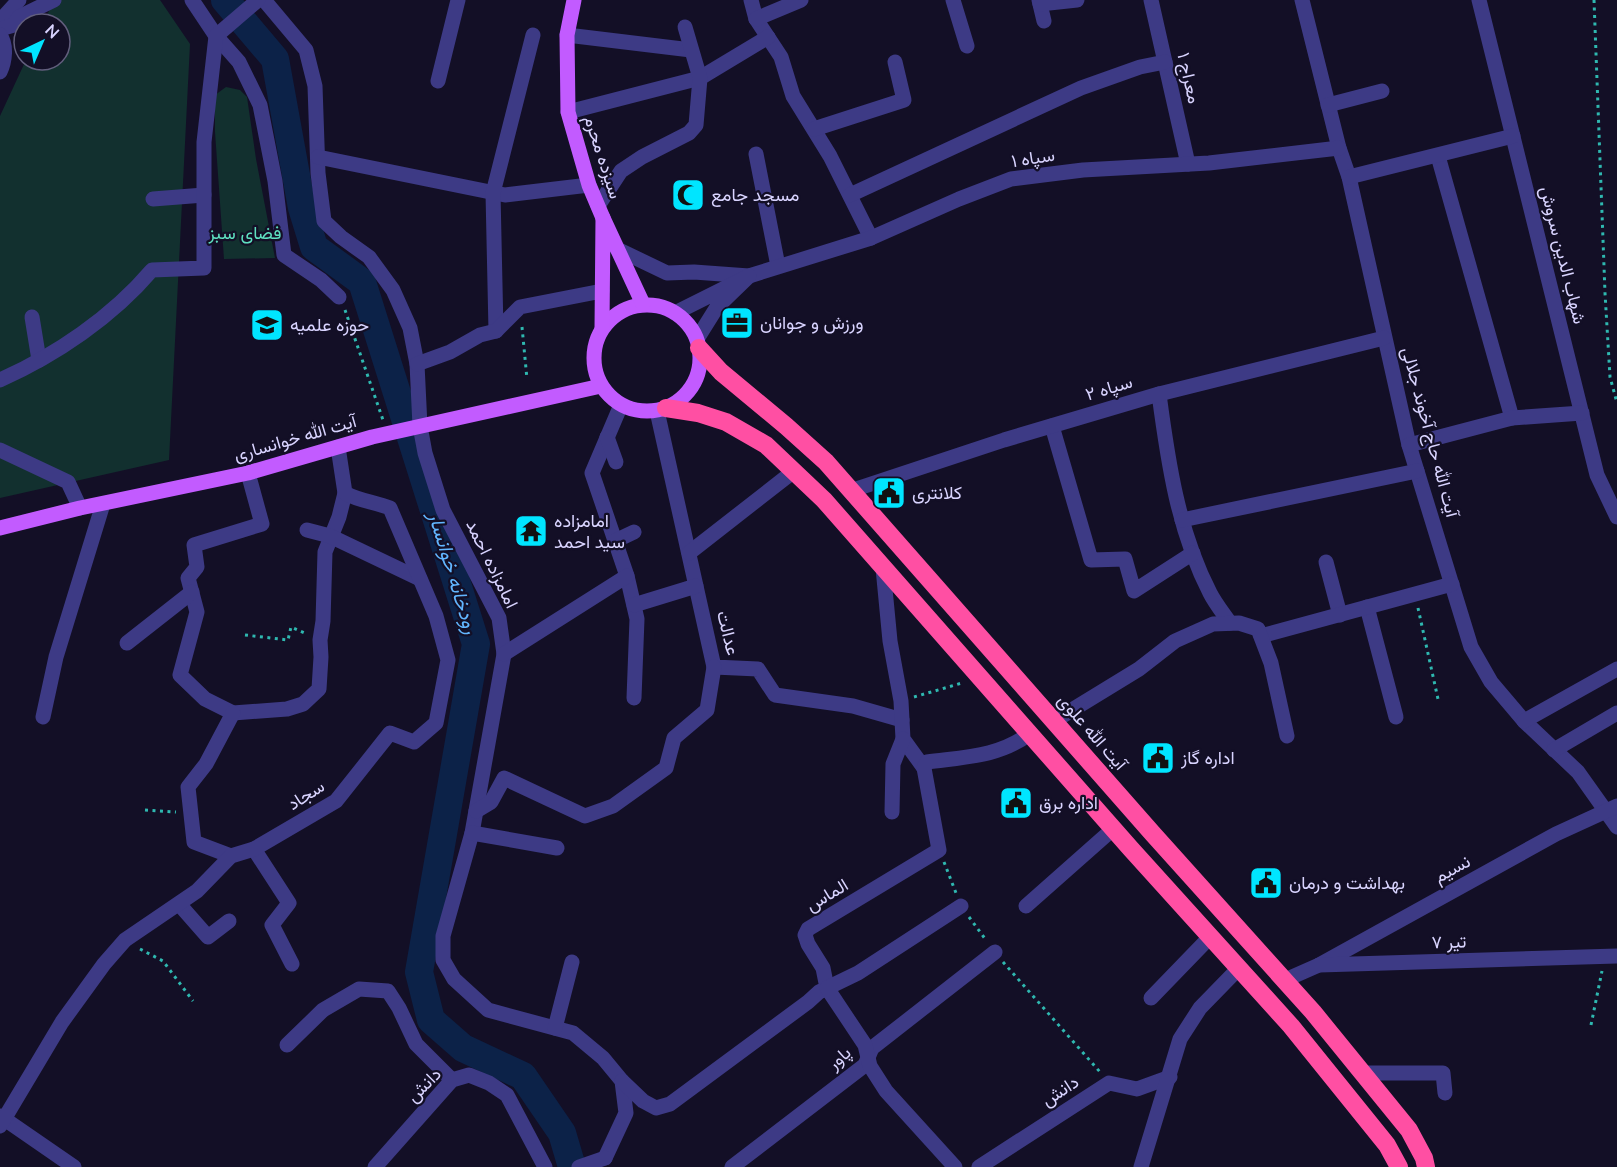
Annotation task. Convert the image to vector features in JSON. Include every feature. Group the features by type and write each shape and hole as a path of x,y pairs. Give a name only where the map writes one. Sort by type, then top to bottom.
{"highway":[{"name":"آیت الله علوی","path":"698,344 721,372 826,462 1285,980 1409,1130 1424,1158 1426,1167"},
{"path":"662,409 698,412 726,422 766,445 824,500 1113,829 1291,1026 1386,1145 1399,1167"}],"main road":[{"name":"سیزده محرم","path":"574,0 567,35 568,112 589,185 643,304"},
{"path":"600,212 602,328 593,357 595,372 601,386 621,405 639,411 662,409 679,401 697,377 700,363 698,344 688,324 675,313 660,306 643,304 620,312 602,328"},
{"name":"آیت الله خوانساری","path":"0,528 80,508 248,473 388,433 601,386"}],"street":[{"path":"0,21 19,0"},
{"path":"0,30 14,25 19,17 54,0"},
{"path":"192,0 216,36 240,62 260,105 275,181 284,255 321,280 339,297"},
{"path":"0,380 39,360 70,340 124,300 152,270 204,268 204,142 216,36 258,0"},
{"name":"امامزاده احمد","path":"264,0 306,50 315,86 324,221 340,237 369,257 393,290 410,328 417,364 420,426 425,453 443,510 499,618 504,654 472,832 443,936 443,960 454,979 488,1010 573,1033 603,1058 621,1081 626,1113 606,1163"},
{"path":"438,81 458,0"},
{"path":"751,0 756,19 781,57 793,96 830,156 871,238"},
{"path":"756,19 800,0"},
{"path":"953,0 967,46"},
{"path":"1044,21 1040,2 1077,0"},
{"name":"معراج ۱","path":"1151,0 1188,164"},
{"name":"آیت الله حاج آخوند جلالی","path":"1302,0 1348,177 1409,445 1471,647 1491,682 1524,721 1578,772 1612,809 1617,827"},
{"name":"شهاب الدین سروش","path":"1479,0 1597,475 1617,517"},
{"path":"600,212 621,171 693,129 696,125 700,78 685,27"},
{"path":"0,35 4,40 3,65 0,72"},
{"path":"496,331 493,193 533,35"},
{"path":"567,35 691,50"},
{"path":"568,112 700,78 768,38"},
{"path":"814,129 904,100 896,62"},
{"path":"850,195 1081,88 1140,67 1165,62"},
{"path":"1328,105 1382,91"},
{"path":"1348,177 1513,136"},
{"name":"سپاه ۱","path":"675,313 749,276 871,238 959,199 1011,180 1083,170 1188,164 1339,148"},
{"path":"756,154 778,266"},
{"path":"1438,156 1512,418"},
{"path":"318,158 505,195 589,185"},
{"path":"153,200 204,195"},
{"path":"617,249 667,273 694,272 749,276"},
{"path":"698,344 717,307 749,276"},
{"path":"417,364 450,352 480,335 496,331 520,306 602,291"},
{"path":"32,317 39,360"},
{"name":"سپاه ۲","path":"850,491 1159,394 1384,338"},
{"path":"1159,394 1167,462 1182,520 1210,594 1230,623"},
{"path":"621,405 592,473 627,576 637,619 634,698"},
{"name":"عدالت","path":"662,409 689,553 714,667 758,669 775,695 853,706 902,720"},
{"path":"1409,445 1512,418 1582,413"},
{"path":"1052,426 1091,560 1125,558 1134,591 1193,553"},
{"path":"607,437 616,462"},
{"path":"248,473 262,525 194,545 196,567 188,578 197,612 180,675 205,699 233,713 287,709 303,704 319,689 325,552 339,518 345,493 338,447"},
{"path":"0,450 68,482 80,508"},
{"path":"689,553 794,471"},
{"path":"1182,520 1417,471"},
{"name":"سجاد","path":"2,1120 62,1022 104,964 125,940 197,891 231,856 254,849 336,801 390,733 414,742 436,723 448,660 436,616 390,508 345,493"},
{"path":"43,717 56,657 103,504"},
{"path":"307,530 330,536 420,579"},
{"path":"615,541 634,532"},
{"path":"1326,562 1340,615"},
{"path":"883,568 890,641 901,701 903,740 893,764 892,812"},
{"path":"504,654 627,576"},
{"path":"1261,636 1452,584"},
{"path":"634,605 696,586"},
{"path":"127,643 192,592"},
{"path":"1367,607 1396,717"},
{"path":"1054,720 1139,669 1175,641 1213,624 1239,623 1258,628 1271,663 1287,736"},
{"path":"476,811 491,802 504,778 585,816 613,806 666,768 674,738 707,710 714,667"},
{"path":"1524,721 1617,669"},
{"path":"231,856 194,842 188,787 206,764 233,713"},
{"path":"1554,750 1617,713"},
{"path":"924,768 927,762 998,751 1015,745 1029,734"},
{"path":"903,740 924,768 939,850"},
{"name":"نسیم","path":"1319,965 1556,834 1612,809"},
{"path":"1026,906 1113,829"},
{"path":"472,832 557,848"},
{"path":"254,849 289,903 272,925 292,964"},
{"name":"الماس","path":"827,988 823,968 807,944 805,935 808,929 939,850"},
{"path":"179,904 208,936 229,921"},
{"path":"621,1081 643,1101 656,1108 670,1104 819,992 858,973 961,906"},
{"path":"1151,998 1210,937"},
{"name":"پاور","path":"732,1167 865,1065 872,1048 995,952"},
{"name":"۷ تیر","path":"1285,980 1319,965 1611,957"},
{"path":"555,1028 572,962"},
{"path":"1143,1166 1180,1039 1200,1008 1238,969"},
{"path":"827,988 865,1045 870,1066 886,1091 955,1167"},
{"path":"287,1045 323,1010 359,989 388,991 417,1044 452,1080"},
{"path":"1363,1073 1443,1073 1444,1093"},
{"name":"دانش","path":"375,1167 452,1080 470,1075 489,1083 507,1095 545,1167"},
{"path":"1109,1083 1137,1089 1170,1077"},
{"name":"دانش","path":"979,1167 1109,1083"},
{"path":"2,1120 74,1167"},
{"path":"579,1167 606,1163"}],"path":[{"path":"1594,0 1605,293 1610,377 1617,403"},
{"path":"339,297 364,359 388,433"},
{"path":"520,306 526,379"},
{"path":"1415,595 1438,699"},
{"path":"245,634 288,640 291,627 320,640"},
{"path":"901,701 980,678"},
{"path":"145,810 191,813"},
{"path":"939,850 961,906 995,952 1109,1083"},
{"path":"125,940 163,961 193,1001"},
{"path":"1591,1025 1611,957"}],"green space":[{"path":"54,0 160,0 190,44 169,460 0,498 0,116 20,72 72,72 72,12 48,12"},
{"name":"فضای سبز","path":"226,87 240,90 247,97 275,258 224,259 215,132 215,95"}],"waterway":[{"name":"رودخانه خوانسار","path":"225,0 275,59 302,208 314,247 362,282 476,644 419,972 431,1020 463,1048 523,1076 562,1133 572,1167"}],"place":[{"name":"مسجد جامع","path":"688,195"},
{"name":"ورزش و جوانان","path":"737,323"},
{"name":"حوزه علمیه","path":"267,325"},
{"name":"کلانتری","path":"889,493"},
{"name":"امامزاده سید احمد","path":"531,531"},
{"name":"اداره گاز","path":"1158,758"},
{"name":"اداره برق","path":"1016,803"},
{"name":"بهداشت و درمان","path":"1266,883"}]}
